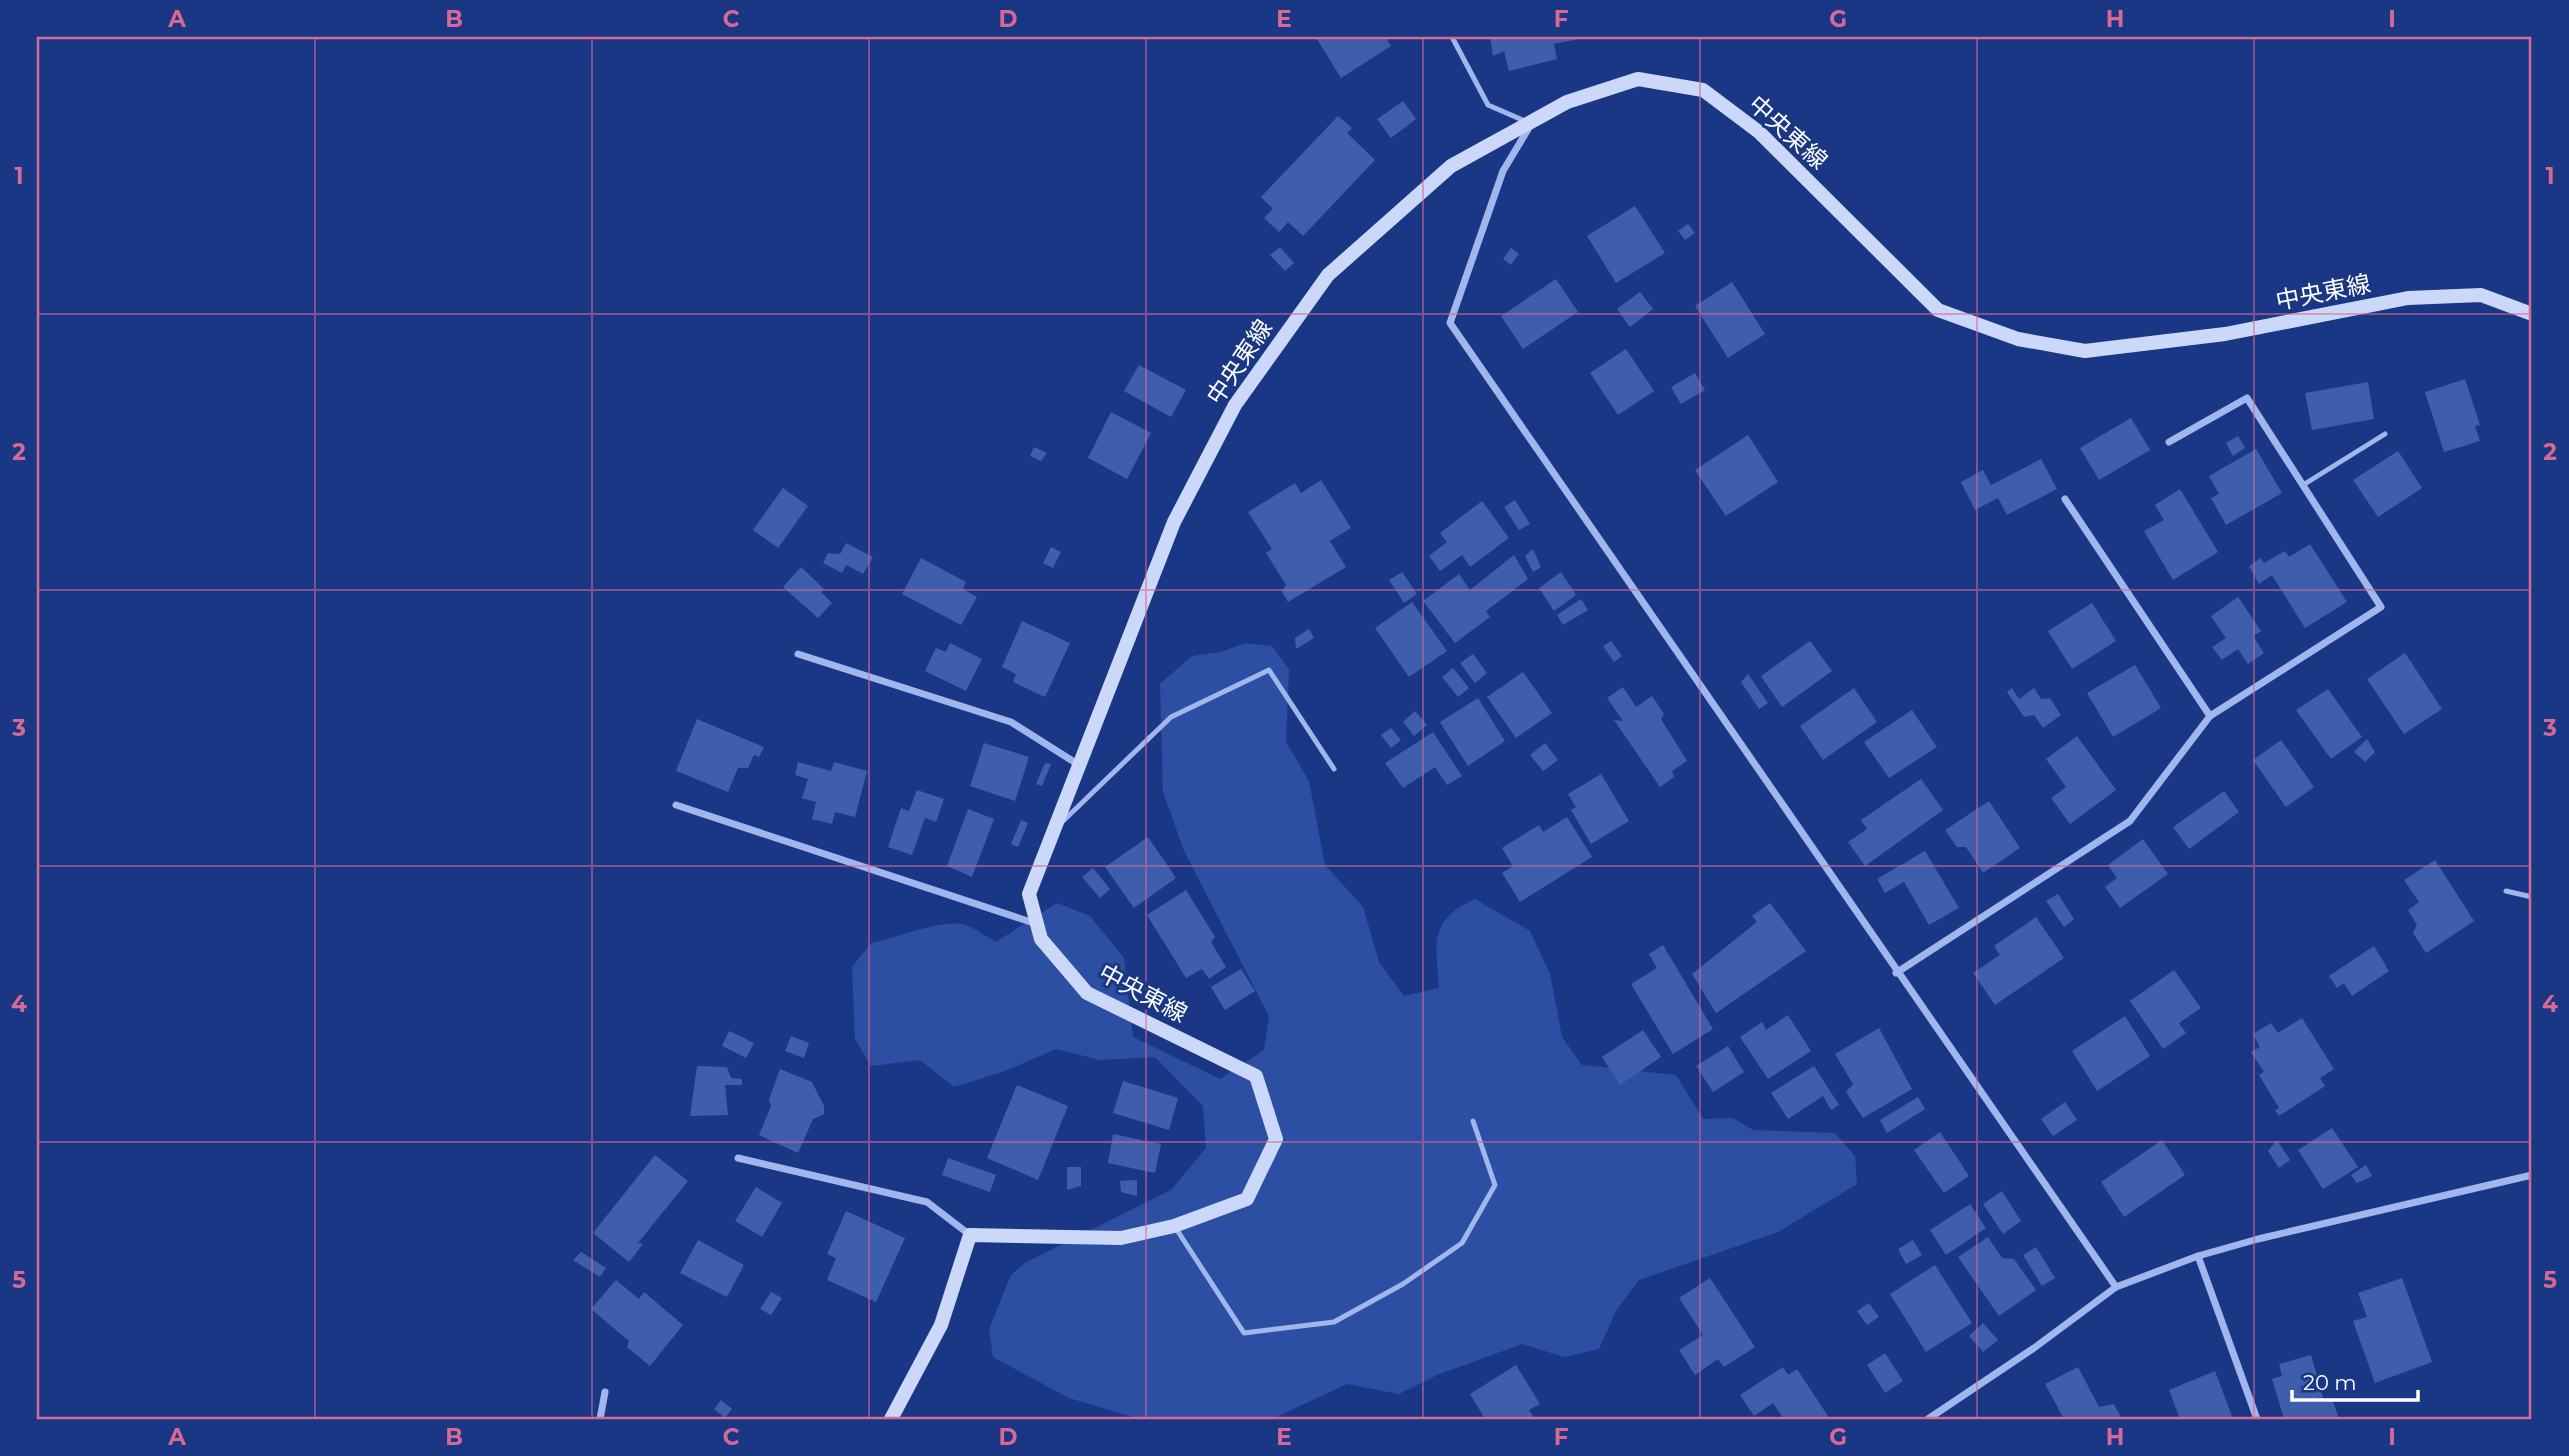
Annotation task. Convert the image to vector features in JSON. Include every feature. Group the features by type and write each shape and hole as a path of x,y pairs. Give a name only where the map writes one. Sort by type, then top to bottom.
{"main road":[{"name":"中央東線","path":"970,1235 1121,1238 1174,1226 1247,1199 1276,1139 1256,1076 1087,993 1041,939 1030,894 1174,522 1235,405 1328,275 1451,166 1567,102 1638,79 1703,90 1759,132 1938,310 2018,339 2085,351 2225,334 2408,298 2481,295 2532,314"},
{"path":"891,1419 941,1325 970,1235"}],"street":[{"path":"1531,124 1503,171 1450,323 1896,973 2116,1287"},
{"path":"1896,973 2130,821 2210,716 2381,607 2247,398 2169,442"},
{"path":"2065,499 2210,716"},
{"path":"798,654 1011,722 1080,765"},
{"path":"676,805 1037,924"},
{"path":"738,1158 928,1202 970,1235"},
{"path":"1928,1419 2034,1348 2116,1287 2198,1256 2258,1239 2532,1175"},
{"path":"2198,1256 2257,1419"},
{"path":"600,1419 605,1392"}],"lane":[{"path":"1452,37 1488,105 1531,124"},
{"path":"2303,485 2385,434"},
{"path":"1055,829 1171,717 1269,670 1334,769"},
{"path":"2506,891 2532,897"},
{"path":"1174,1226 1244,1333 1334,1322 1403,1284 1462,1243 1494,1185 1473,1121"}],"shaded area":[{"path":"1245,643 1272,646 1289,669 1286,742 1309,781 1325,865 1363,907 1379,962 1404,996 1439,988 1437,946 1442,925 1460,907 1475,899 1530,931 1550,974 1562,1037 1582,1065 1676,1075 1703,1119 1733,1118 1753,1130 1835,1133 1855,1156 1857,1184 1778,1232 1639,1280 1616,1311 1599,1349 1564,1357 1522,1344 1437,1375 1399,1394 1347,1384 1272,1419 1140,1419 1069,1398 993,1357 989,1329 1011,1275 1025,1263 1171,1190 1206,1148 1203,1106 1155,1057 1100,1060 1056,1049 1005,1071 954,1087 920,1060 871,1066 855,1039 852,967 871,943 952,923 966,925 996,942 1057,903 1090,916 1124,958 1133,1037 1220,1079 1264,1050 1269,1016 1184,851 1163,792 1160,684 1192,656 1221,652"}],"building":[{"path":"1385,37 1391,46 1341,78 1317,39"},
{"path":"1490,37 1584,38 1554,44 1557,59 1509,71 1504,51 1493,56"},
{"path":"1403,101 1416,119 1391,138 1377,119"},
{"path":"1338,116 1352,128 1347,133 1375,160 1303,236 1288,222 1279,232 1264,218 1273,209 1261,197"},
{"path":"1635,206 1665,253 1616,283 1587,236"},
{"path":"1688,224 1695,233 1685,240 1678,231"},
{"path":"1280,247 1294,263 1285,271 1270,255"},
{"path":"1511,248 1519,254 1511,265 1503,259"},
{"path":"1556,279 1578,312 1523,349 1501,316"},
{"path":"1732,282 1765,334 1728,358 1695,306"},
{"path":"1640,292 1653,309 1630,327 1617,309"},
{"path":"1626,349 1654,391 1618,415 1590,373"},
{"path":"1139,365 1186,390 1171,417 1124,391"},
{"path":"1695,373 1705,390 1681,404 1671,387"},
{"path":"2465,379 2480,425 2475,426 2480,441 2444,452 2425,392"},
{"path":"2368,382 2374,419 2312,430 2305,393"},
{"path":"1111,412 1151,433 1127,479 1088,458"},
{"path":"2131,418 2150,450 2099,480 2080,448"},
{"path":"1748,435 1778,482 1726,516 1695,470"},
{"path":"2238,436 2245,448 2233,456 2226,443"},
{"path":"1034,447 1047,453 1041,461 1030,456"},
{"path":"2256,449 2282,493 2226,525 2211,498 2219,494 2209,476"},
{"path":"2398,451 2422,488 2378,517 2353,480"},
{"path":"2041,459 2057,489 2007,515 1998,498 1975,510 1961,482 1983,470 1991,485"},
{"path":"1321,480 1351,528 1330,541 1346,567 1288,602 1282,592 1286,585 1266,553 1272,549 1248,512 1295,483 1301,493"},
{"path":"783,488 808,506 778,548 753,530"},
{"path":"2180,489 2218,552 2173,580 2144,531 2164,520 2155,505"},
{"path":"1515,500 1530,524 1519,530 1504,507"},
{"path":"1482,501 1509,538 1470,567 1462,555 1440,571 1429,556 1447,542 1440,533"},
{"path":"846,543 873,557 863,574 846,565 842,573 823,563 828,553 840,554"},
{"path":"2310,544 2347,602 2305,628 2272,575 2259,584 2249,566 2261,558 2264,563 2285,551 2289,557"},
{"path":"1051,547 1061,552 1053,568 1043,563"},
{"path":"1533,549 1541,567 1533,572 1525,556"},
{"path":"1514,555 1528,579 1486,611 1490,617 1455,643 1423,601 1459,574 1470,590"},
{"path":"921,558 966,582 963,589 977,597 961,625 902,594"},
{"path":"801,567 824,589 821,592 832,603 818,618 783,587"},
{"path":"1402,572 1417,594 1404,603 1389,580"},
{"path":"1561,572 1576,595 1554,611 1539,588"},
{"path":"2238,597 2261,631 2253,636 2264,653 2248,664 2238,649 2222,660 2212,647 2226,638 2211,616"},
{"path":"1581,599 1588,610 1563,625 1557,615"},
{"path":"1412,602 1447,651 1409,677 1375,628"},
{"path":"2092,603 2116,641 2072,669 2048,631"},
{"path":"1022,621 1070,643 1045,697 1013,682 1016,674 1002,667"},
{"path":"1309,629 1314,638 1296,649 1295,638"},
{"path":"1611,641 1622,656 1614,662 1603,646"},
{"path":"1810,641 1832,671 1782,707 1761,676"},
{"path":"950,643 982,659 966,691 925,671 936,648 946,652"},
{"path":"2405,653 2442,709 2404,734 2367,679"},
{"path":"1473,654 1487,673 1475,683 1460,663"},
{"path":"2135,665 2161,708 2113,737 2087,693"},
{"path":"1453,668 1469,688 1458,697 1442,677"},
{"path":"1523,672 1552,713 1516,738 1487,697"},
{"path":"1748,674 1768,703 1759,709 1741,682"},
{"path":"1623,687 1636,707 1652,696 1664,714 1661,719 1687,761 1672,771 1674,777 1660,787 1614,720 1623,721 1607,698"},
{"path":"1854,688 1877,722 1823,760 1800,726"},
{"path":"2012,688 2019,699 2034,688 2041,699 2050,698 2061,715 2043,728 2034,715 2024,717 2007,692"},
{"path":"2328,689 2362,737 2331,759 2296,710"},
{"path":"1478,698 1505,741 1468,766 1440,722"},
{"path":"1912,710 1937,747 1889,778 1864,742"},
{"path":"1415,711 1427,725 1414,736 1403,722"},
{"path":"697,719 764,747 759,757 754,755 748,768 738,768 728,792 676,771"},
{"path":"1391,728 1401,740 1391,748 1381,735"},
{"path":"1433,732 1462,776 1447,785 1435,767 1403,788 1385,763"},
{"path":"2077,736 2116,790 2070,824 2051,798 2066,787 2046,759"},
{"path":"2367,739 2375,752 2365,762 2354,752"},
{"path":"2281,740 2314,787 2286,807 2253,760"},
{"path":"984,743 1029,757 1015,801 970,786"},
{"path":"1545,743 1558,760 1543,771 1530,755"},
{"path":"798,762 831,771 834,762 867,771 855,817 835,812 832,824 812,819 816,802 802,798 808,779 795,775"},
{"path":"1045,763 1051,764 1042,786 1036,784"},
{"path":"1601,774 1629,821 1591,844 1571,810 1576,807 1568,794"},
{"path":"1921,779 1943,810 1865,866 1848,842 1867,829 1861,820"},
{"path":"917,790 944,799 936,822 925,818 912,855 888,847 901,808 909,811"},
{"path":"2224,791 2239,812 2189,849 2173,827"},
{"path":"1989,801 2020,848 1983,873 1966,847 1957,847 1945,830"},
{"path":"968,809 994,819 972,877 947,866"},
{"path":"1567,817 1592,857 1520,902 1502,873 1513,866 1502,848 1539,825 1543,832"},
{"path":"1021,820 1028,823 1018,847 1011,844"},
{"path":"1148,837 1176,878 1134,908 1105,867"},
{"path":"2143,839 2168,874 2120,908 2105,887 2117,878 2108,865"},
{"path":"1925,851 1959,908 1929,925 1904,882 1885,893 1877,879"},
{"path":"2435,860 2474,921 2426,953 2413,933 2417,925 2408,910 2419,902 2404,880"},
{"path":"1093,868 1110,889 1100,898 1082,877"},
{"path":"1186,890 1215,937 1211,942 1226,967 1209,979 1202,969 1186,978 1147,915"},
{"path":"2058,894 2074,919 2064,927 2046,901"},
{"path":"1770,903 1806,951 1716,1013 1692,974 1757,922 1752,916"},
{"path":"2036,917 2064,958 1995,1005 1973,973 2000,955 1994,946"},
{"path":"1663,945 1713,1029 1673,1054 1631,984 1657,968 1649,954"},
{"path":"2374,946 2389,971 2352,996 2344,983 2337,988 2329,976"},
{"path":"1241,969 1255,991 1225,1010 1211,987"},
{"path":"2174,970 2201,1008 2179,1023 2186,1033 2163,1049 2130,1001"},
{"path":"1788,1015 1811,1051 1768,1079 1740,1037 1762,1022 1766,1030"},
{"path":"2125,1016 2150,1056 2097,1091 2072,1051"},
{"path":"2302,1018 2334,1069 2320,1078 2325,1086 2279,1116 2275,1110 2279,1108 2259,1075 2264,1072 2251,1052 2260,1047 2253,1034 2271,1023 2278,1033"},
{"path":"1879,1028 1912,1089 1863,1118 1846,1092 1853,1084 1835,1054"},
{"path":"1643,1030 1661,1057 1620,1085 1602,1057"},
{"path":"729,1031 754,1043 746,1058 722,1046"},
{"path":"791,1036 809,1043 804,1058 785,1051"},
{"path":"1728,1046 1744,1072 1713,1092 1696,1066"},
{"path":"697,1066 727,1067 731,1078 742,1079 742,1085 725,1085 728,1115 690,1116"},
{"path":"1814,1066 1839,1105 1831,1110 1823,1096 1788,1119 1771,1093"},
{"path":"780,1069 812,1082 824,1106 824,1114 813,1119 798,1153 759,1135 771,1106 769,1099"},
{"path":"1123,1081 1178,1098 1169,1130 1113,1113"},
{"path":"1017,1085 1068,1106 1038,1180 987,1158"},
{"path":"1918,1097 1925,1109 1887,1133 1880,1120"},
{"path":"2065,1102 2077,1120 2053,1136 2041,1119"},
{"path":"2332,1128 2358,1167 2323,1189 2298,1150"},
{"path":"1940,1132 1969,1176 1944,1193 1914,1150"},
{"path":"1113,1134 1161,1144 1155,1173 1108,1163"},
{"path":"2162,1140 2185,1175 2124,1217 2101,1182"},
{"path":"2277,1140 2290,1160 2279,1168 2268,1151"},
{"path":"655,1155 688,1181 638,1243 643,1244 629,1262 593,1233"},
{"path":"948,1158 996,1175 990,1192 942,1175"},
{"path":"2366,1165 2372,1176 2357,1183 2351,1175"},
{"path":"1067,1167 1081,1167 1081,1186 1067,1190"},
{"path":"1137,1180 1137,1196 1121,1192 1120,1181"},
{"path":"756,1187 782,1203 762,1237 735,1221"},
{"path":"2002,1191 2021,1221 2003,1234 1983,1204"},
{"path":"1970,1204 1986,1228 1946,1255 1930,1230"},
{"path":"846,1211 905,1238 876,1302 827,1280 836,1258 827,1254"},
{"path":"1988,1237 2002,1258 2014,1259 2036,1290 1999,1316 1958,1257"},
{"path":"698,1240 744,1265 727,1297 680,1273"},
{"path":"1913,1240 1922,1255 1906,1264 1898,1249"},
{"path":"2036,1247 2055,1278 2042,1286 2023,1255"},
{"path":"581,1252 606,1268 600,1277 573,1260"},
{"path":"1935,1265 1972,1323 1926,1352 1890,1294"},
{"path":"1710,1278 1755,1347 1724,1367 1718,1359 1695,1375 1679,1350 1703,1335 1679,1298"},
{"path":"2402,1278 2432,1362 2375,1383 2353,1321 2367,1317 2358,1293"},
{"path":"616,1280 639,1299 644,1292 683,1325 650,1366 627,1347 629,1341 591,1309"},
{"path":"771,1292 782,1298 771,1315 760,1309"},
{"path":"1869,1303 1879,1317 1867,1325 1857,1311"},
{"path":"1983,1323 1998,1340 1983,1352 1969,1336"},
{"path":"1885,1353 1903,1381 1885,1393 1867,1365"},
{"path":"2311,1355 2324,1401 2333,1401 2339,1419 2284,1419 2272,1379 2282,1376 2279,1364"},
{"path":"1516,1365 1540,1404 1529,1410 1535,1419 1485,1419 1470,1394"},
{"path":"1783,1367 1788,1375 1797,1369 1830,1419 1784,1419 1773,1403 1754,1416 1740,1395"},
{"path":"2078,1367 2099,1407 2114,1404 2122,1419 2064,1419 2045,1384"},
{"path":"2215,1371 2233,1419 2180,1419 2169,1390"},
{"path":"721,1400 732,1409 725,1418 714,1409"}]}
